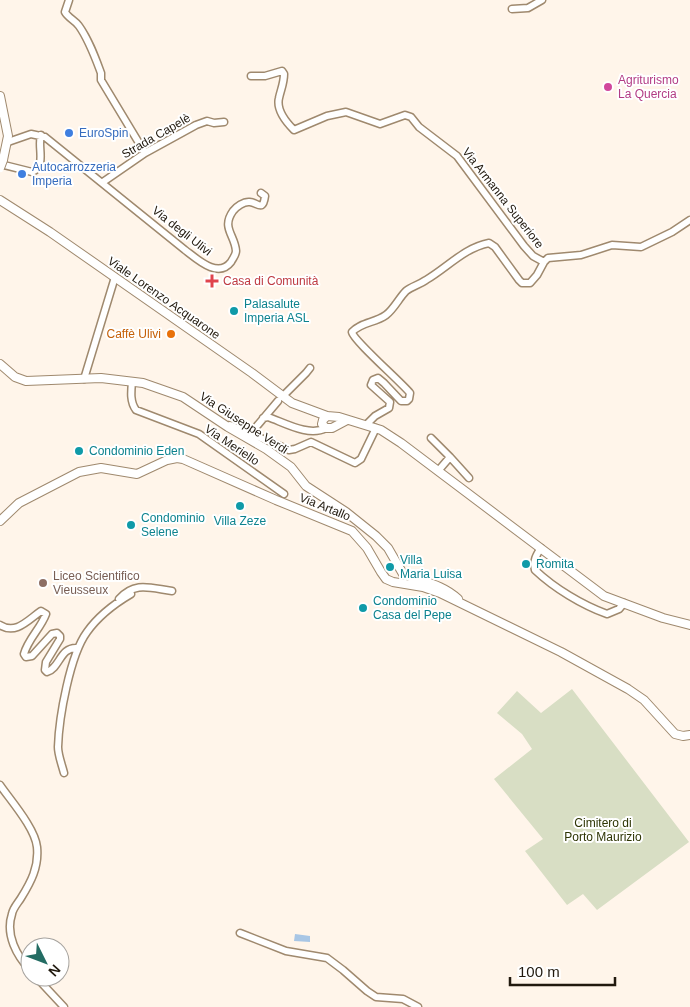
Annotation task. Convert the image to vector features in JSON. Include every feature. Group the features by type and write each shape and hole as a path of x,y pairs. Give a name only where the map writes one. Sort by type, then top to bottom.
{"street":[{"path":"69,0 65,12 67,16 77,23 83,32 101,73 101,80 145,153"},
{"path":"512,9 528,8 542,0"},
{"name":"Via Armanna Superiore","path":"251,76 265,76 282,71 284,81 278,108 294,130 336,113 350,113 380,124 405,115 411,117 419,127 457,156 524,246 533,256 544,262"},
{"path":"0,96 8,142 1,165 32,172 36,171 40,164 39,144 42,135 32,134 8,142"},
{"name":"Strada Capelè","path":"104,182 145,153 207,121 224,122"},
{"name":"Via degli Ulivi","path":"42,135 104,182 185,250 209,267 222,269 235,256 236,251 229,232 228,222 234,210 244,203 250,202 257,206 262,205 265,202 265,196 261,193"},
{"name":"Viale Lorenzo Acquarone","path":"0,200 50,232 252,372 280,399 315,412 327,422"},
{"path":"366,425 375,416 389,408 390,402 371,385 373,380 378,378 384,382 401,401 407,401 410,393 354,338 352,332 363,324 386,316 401,296 413,286 424,282 454,258 489,243 495,247 522,283 530,283 548,258 581,255 612,245 641,247 672,232 690,220"},
{"path":"84,379 115,277"},
{"name":"Via Giuseppe Verdi","path":"0,364 15,376 26,381 101,378 143,383 183,397 291,467 310,489 346,512 376,536 388,548 403,574 437,585 450,592 461,602"},
{"path":"252,433 263,418 310,368"},
{"name":"Via Meriello","path":"132,382 131,397 136,410 199,434 284,494"},
{"path":"263,418 268,417 310,431 327,422 347,420 376,428 401,443 598,592 663,618 690,625"},
{"path":"219,422 226,422 289,450 295,450 311,442 358,462 376,428"},
{"path":"431,438 469,478"},
{"path":"438,472 450,457"},
{"name":"Via Artallo","path":"0,521 19,503 79,472 100,468 137,474 167,460 177,458 352,531 367,548 386,579 432,590 461,602 561,652 628,689 644,700 675,734 690,735"},
{"path":"541,548 536,556 535,570 568,594 607,614 619,609 624,603"},
{"path":"115,604 124,594 136,587 172,591"},
{"path":"64,773 58,748 60,722 77,648 86,632 98,618 131,594"},
{"path":"0,625 13,629 24,624 40,611 46,614 24,654 29,657 32,656 52,634 57,633 60,639 45,666 47,672 54,668 66,652 72,648 77,648"},
{"path":"0,785 32,832 37,846 36,867 32,880 14,908 10,923 13,944 16,954 20,959"},
{"path":"240,933 286,951 327,958 376,997 402,999 418,1007"},
{"path":"45,987 64,1007"}],"green space":[{"name":"Cimitero di Porto Maurizio","path":"572,689 689,842 597,910 583,894 567,905 525,851 543,839 494,779 532,749 522,734 497,713 517,691 541,713"}],"water":[{"path":"295,934 310,936 310,942 294,941"}],"place":[{"name":"Agriturismo La Quercia","path":"608,87"},
{"name":"EuroSpin","path":"69,133"},
{"name":"Autocarrozzeria Imperia","path":"22,174"},
{"name":"Casa di Comunità","path":"212,281"},
{"name":"Palasalute Imperia ASL","path":"234,311"},
{"name":"Caffè Ulivi","path":"171,334"},
{"name":"Condominio Eden","path":"79,451"},
{"name":"Villa Zeze","path":"240,506"},
{"name":"Condominio Selene","path":"131,525"},
{"name":"Romita","path":"526,564"},
{"name":"Villa Maria Luisa","path":"390,567"},
{"name":"Liceo Scientifico Vieusseux","path":"43,583"},
{"name":"Condominio Casa del Pepe","path":"363,608"}]}
